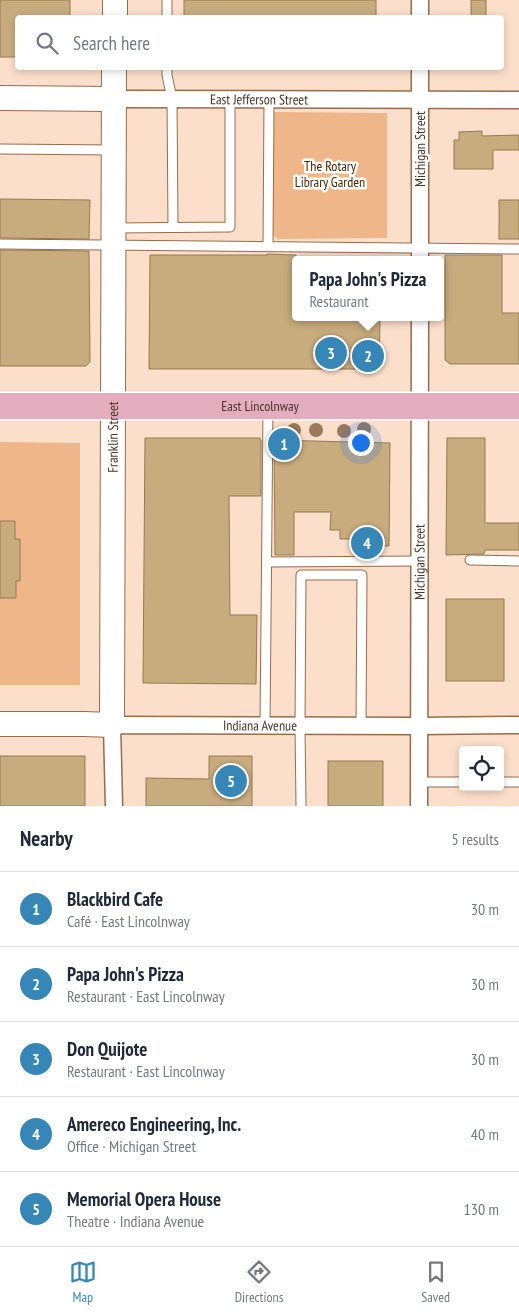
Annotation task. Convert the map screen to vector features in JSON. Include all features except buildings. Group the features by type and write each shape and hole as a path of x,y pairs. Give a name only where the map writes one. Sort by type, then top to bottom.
{"main road":[{"path":"115,0 115,15"},
{"name":"Franklin Street","path":"112,725 114,70"},
{"name":"East Jefferson Street","path":"0,98 114,99"},
{"name":"East Lincolnway","path":"0,406 519,406"},
{"name":"Indiana Avenue","path":"0,724 112,725"}],"street":[{"path":"420,0 420,15"},
{"name":"Michigan Street","path":"420,70 420,254"},
{"name":"East Jefferson Street","path":"114,99 519,100"},
{"name":"Michigan Street","path":"419,806 420,321"},
{"name":"Indiana Avenue","path":"112,725 519,725"},
{"name":"Franklin Street","path":"112,725 114,806"}],"lane":[{"path":"167,0 167,15"},
{"path":"167,70 172,99 173,227"},
{"path":"0,244 114,236 173,227 230,227 230,99"},
{"path":"268,246 269,99"},
{"path":"0,148 114,150"},
{"path":"114,236 420,254 519,249"},
{"path":"265,726 268,406"},
{"path":"470,560 519,561"},
{"path":"267,562 419,561"},
{"path":"301,806 301,575 362,576 361,726"},
{"path":"419,782 459,782"},
{"path":"504,782 519,782"}],"green space":[{"name":"The Rotary Library Garden","path":"272,112 387,113 387,238 278,239 272,234"},
{"path":"0,442 80,443 80,685 0,685"}],"place":[{"name":"Don Quijote","path":"331,353"},
{"name":"Papa John's Pizza","path":"368,356"},
{"name":"Blackbird Cafe","path":"284,444"},
{"name":"Amereco Engineering, Inc.","path":"367,543"},
{"name":"Memorial Opera House","path":"231,781"}]}
